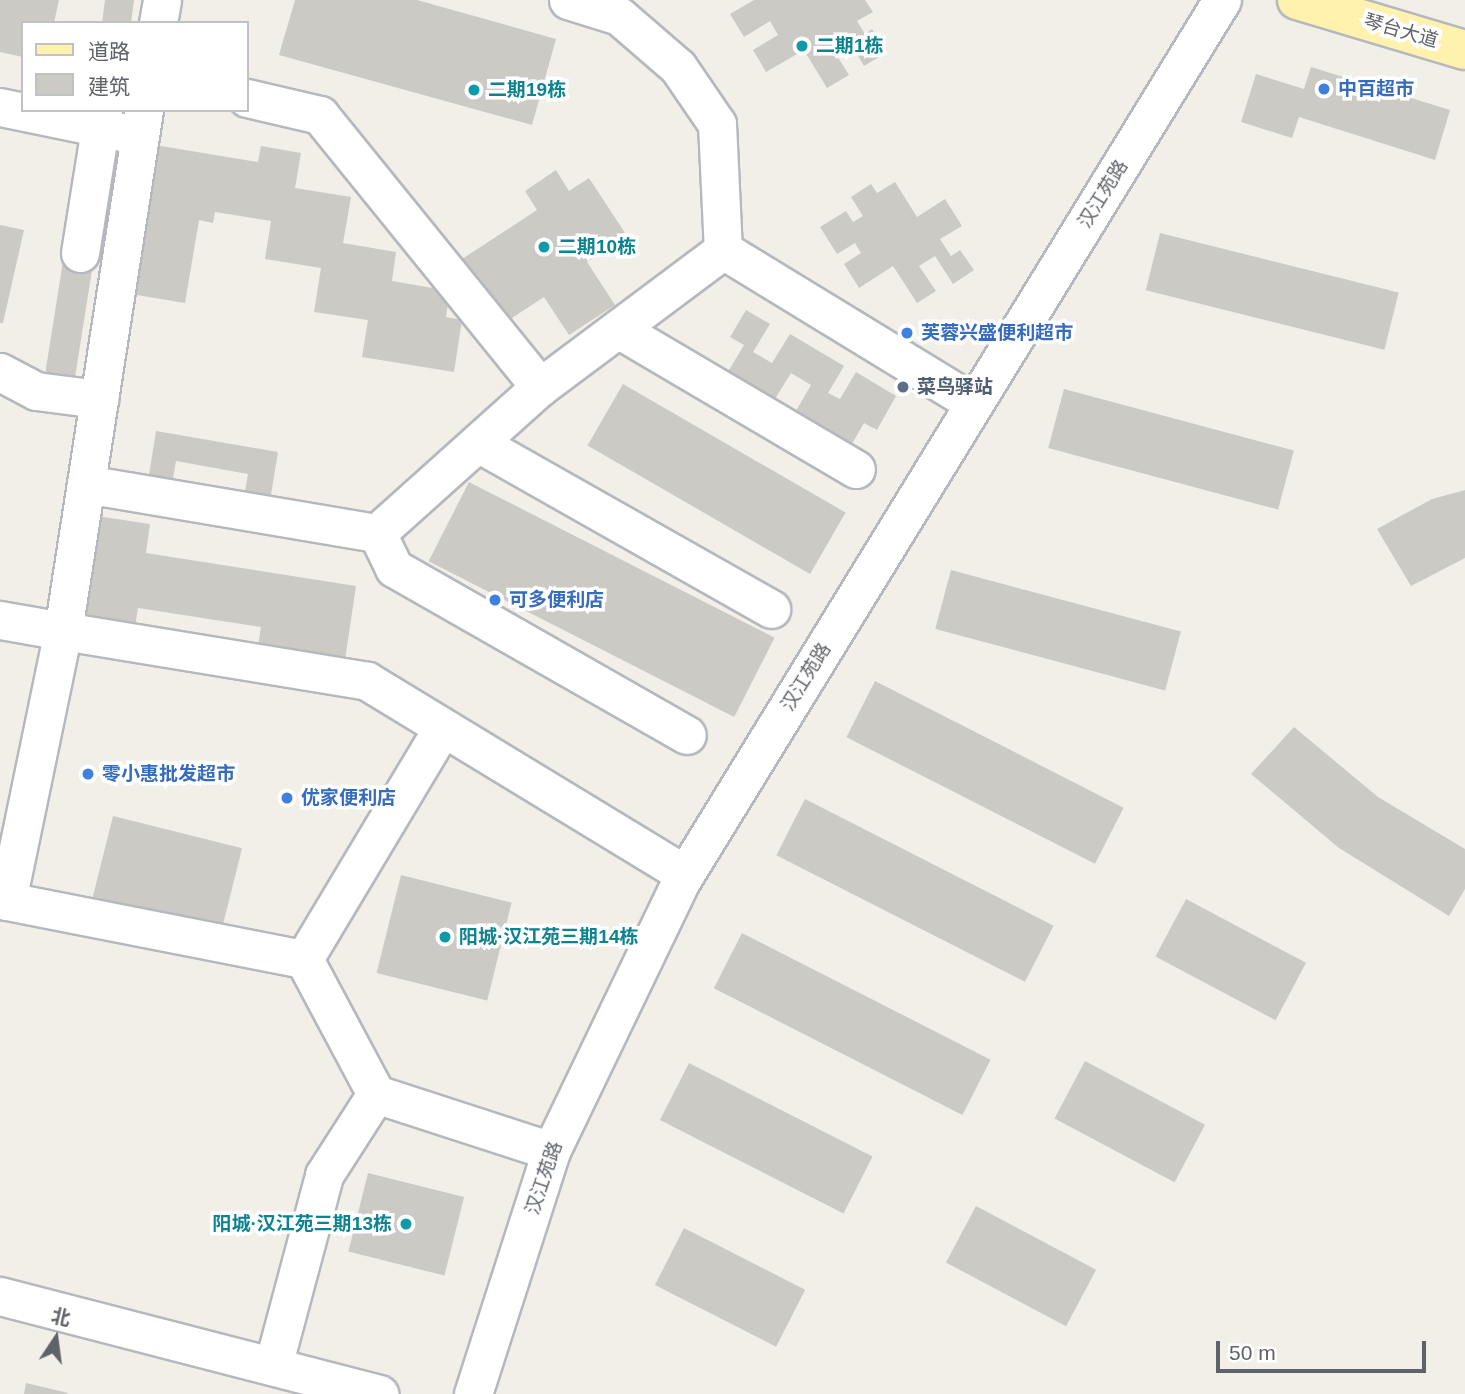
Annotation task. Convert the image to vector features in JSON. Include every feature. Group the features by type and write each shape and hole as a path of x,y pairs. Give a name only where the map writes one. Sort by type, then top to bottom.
{"main road":[{"name":"琴台大道","path":"1297,0 1465,50"}],"street":[{"path":"158,21 162,0"},
{"path":"568,0 619,16 678,67 717,124 723,250"},
{"name":"汉江苑路","path":"472,1394 551,1151 681,881 1222,0"},
{"path":"248,98 320,115 540,387"},
{"path":"0,107 21,109"},
{"path":"42,112 142,123 63,631 4,900 304,959"},
{"path":"80,253 102,119"},
{"path":"377,533 540,387 723,250"},
{"path":"723,250 974,403"},
{"path":"618,329 856,469"},
{"path":"0,372 36,391 99,399"},
{"path":"478,443 771,609"},
{"path":"86,484 377,533"},
{"path":"377,533 394,568 687,735"},
{"path":"0,620 367,681 675,868"},
{"path":"304,959 443,727"},
{"path":"304,959 376,1094 551,1151"},
{"path":"273,1367 324,1175 376,1094"},
{"path":"0,1296 380,1394"}],"building":[{"path":"0,0 59,0 54,21 21,21 21,57 0,52"},
{"path":"105,0 134,0 131,21 102,21"},
{"name":"二期19栋","path":"295,0 417,0 556,39 532,125 279,55"},
{"name":"二期1栋","path":"754,0 865,0 873,12 857,21 865,34 872,29 886,53 864,66 850,42 834,51 849,75 827,88 804,50 766,72 753,50 778,35 770,21 744,37 730,14"},
{"path":"1311,67 1450,110 1435,160 1299,117 1292,138 1241,122 1256,74 1304,89"},
{"path":"155,145 258,162 261,146 301,153 295,188 351,197 343,243 396,252 392,281 450,291 446,317 462,320 454,372 362,357 368,320 314,312 321,268 265,259 271,221 215,212 213,223 199,220 185,303 131,294"},
{"name":"二期10栋","path":"556,170 569,191 589,178 627,236 587,262 615,305 569,335 544,297 504,323 462,259 537,210 525,191"},
{"path":"895,182 917,217 945,199 962,226 940,239 951,256 960,250 974,270 953,284 935,256 919,266 936,291 917,303 893,266 859,288 844,264 861,253 855,243 837,254 820,227 846,211 853,222 863,216 851,197 871,184 877,193"},
{"path":"0,225 24,230 3,323 0,323"},
{"path":"1160,233 1399,293 1384,350 1146,290"},
{"path":"67,236 97,241 74,384 44,379"},
{"path":"746,310 770,324 753,352 772,363 790,334 844,366 828,393 840,399 856,372 896,396 877,430 864,423 849,449 793,416 811,385 791,373 773,402 726,375 744,345 730,337"},
{"path":"623,384 846,512 810,574 588,445"},
{"path":"1064,389 1294,451 1278,510 1048,448"},
{"path":"156,431 278,452 271,495 245,491 248,474 176,461 173,479 149,475"},
{"path":"469,482 775,638 734,717 429,561"},
{"path":"1465,490 1465,558 1411,586 1377,529 1432,499"},
{"path":"97,516 150,524 146,553 356,586 345,660 258,646 261,627 138,608 135,627 81,618"},
{"path":"951,570 1181,632 1165,691 935,629"},
{"path":"875,681 1124,808 1095,864 846,737"},
{"path":"1294,727 1378,797 1465,849 1465,889 1449,916 1339,848 1251,774"},
{"path":"805,799 1054,926 1025,982 776,855"},
{"path":"113,816 242,848 220,936 91,903"},
{"name":"阳城·汉江苑三期14栋","path":"401,875 512,903 487,1001 377,973"},
{"path":"1186,899 1306,963 1276,1020 1155,956"},
{"path":"742,933 991,1060 962,1115 714,988"},
{"path":"1085,1061 1205,1125 1175,1182 1054,1118"},
{"path":"689,1063 873,1157 843,1214 660,1120"},
{"name":"阳城·汉江苑三期13栋","path":"368,1173 464,1197 444,1276 348,1252"},
{"path":"976,1206 1096,1270 1066,1326 946,1263"},
{"path":"684,1228 805,1290 776,1347 655,1285"},
{"path":"26,1383 68,1393 24,1394"}],"place":[{"name":"二期1栋","path":"802,46"},
{"name":"中百超市","path":"1324,89"},
{"name":"二期19栋","path":"474,90"},
{"name":"二期10栋","path":"544,247"},
{"name":"芙蓉兴盛便利超市","path":"907,333"},
{"name":"菜鸟驿站","path":"903,387"},
{"name":"可多便利店","path":"495,600"},
{"name":"零小惠批发超市","path":"88,774"},
{"name":"优家便利店","path":"287,798"},
{"name":"阳城·汉江苑三期14栋","path":"445,937"},
{"name":"阳城·汉江苑三期13栋","path":"406,1224"}]}
